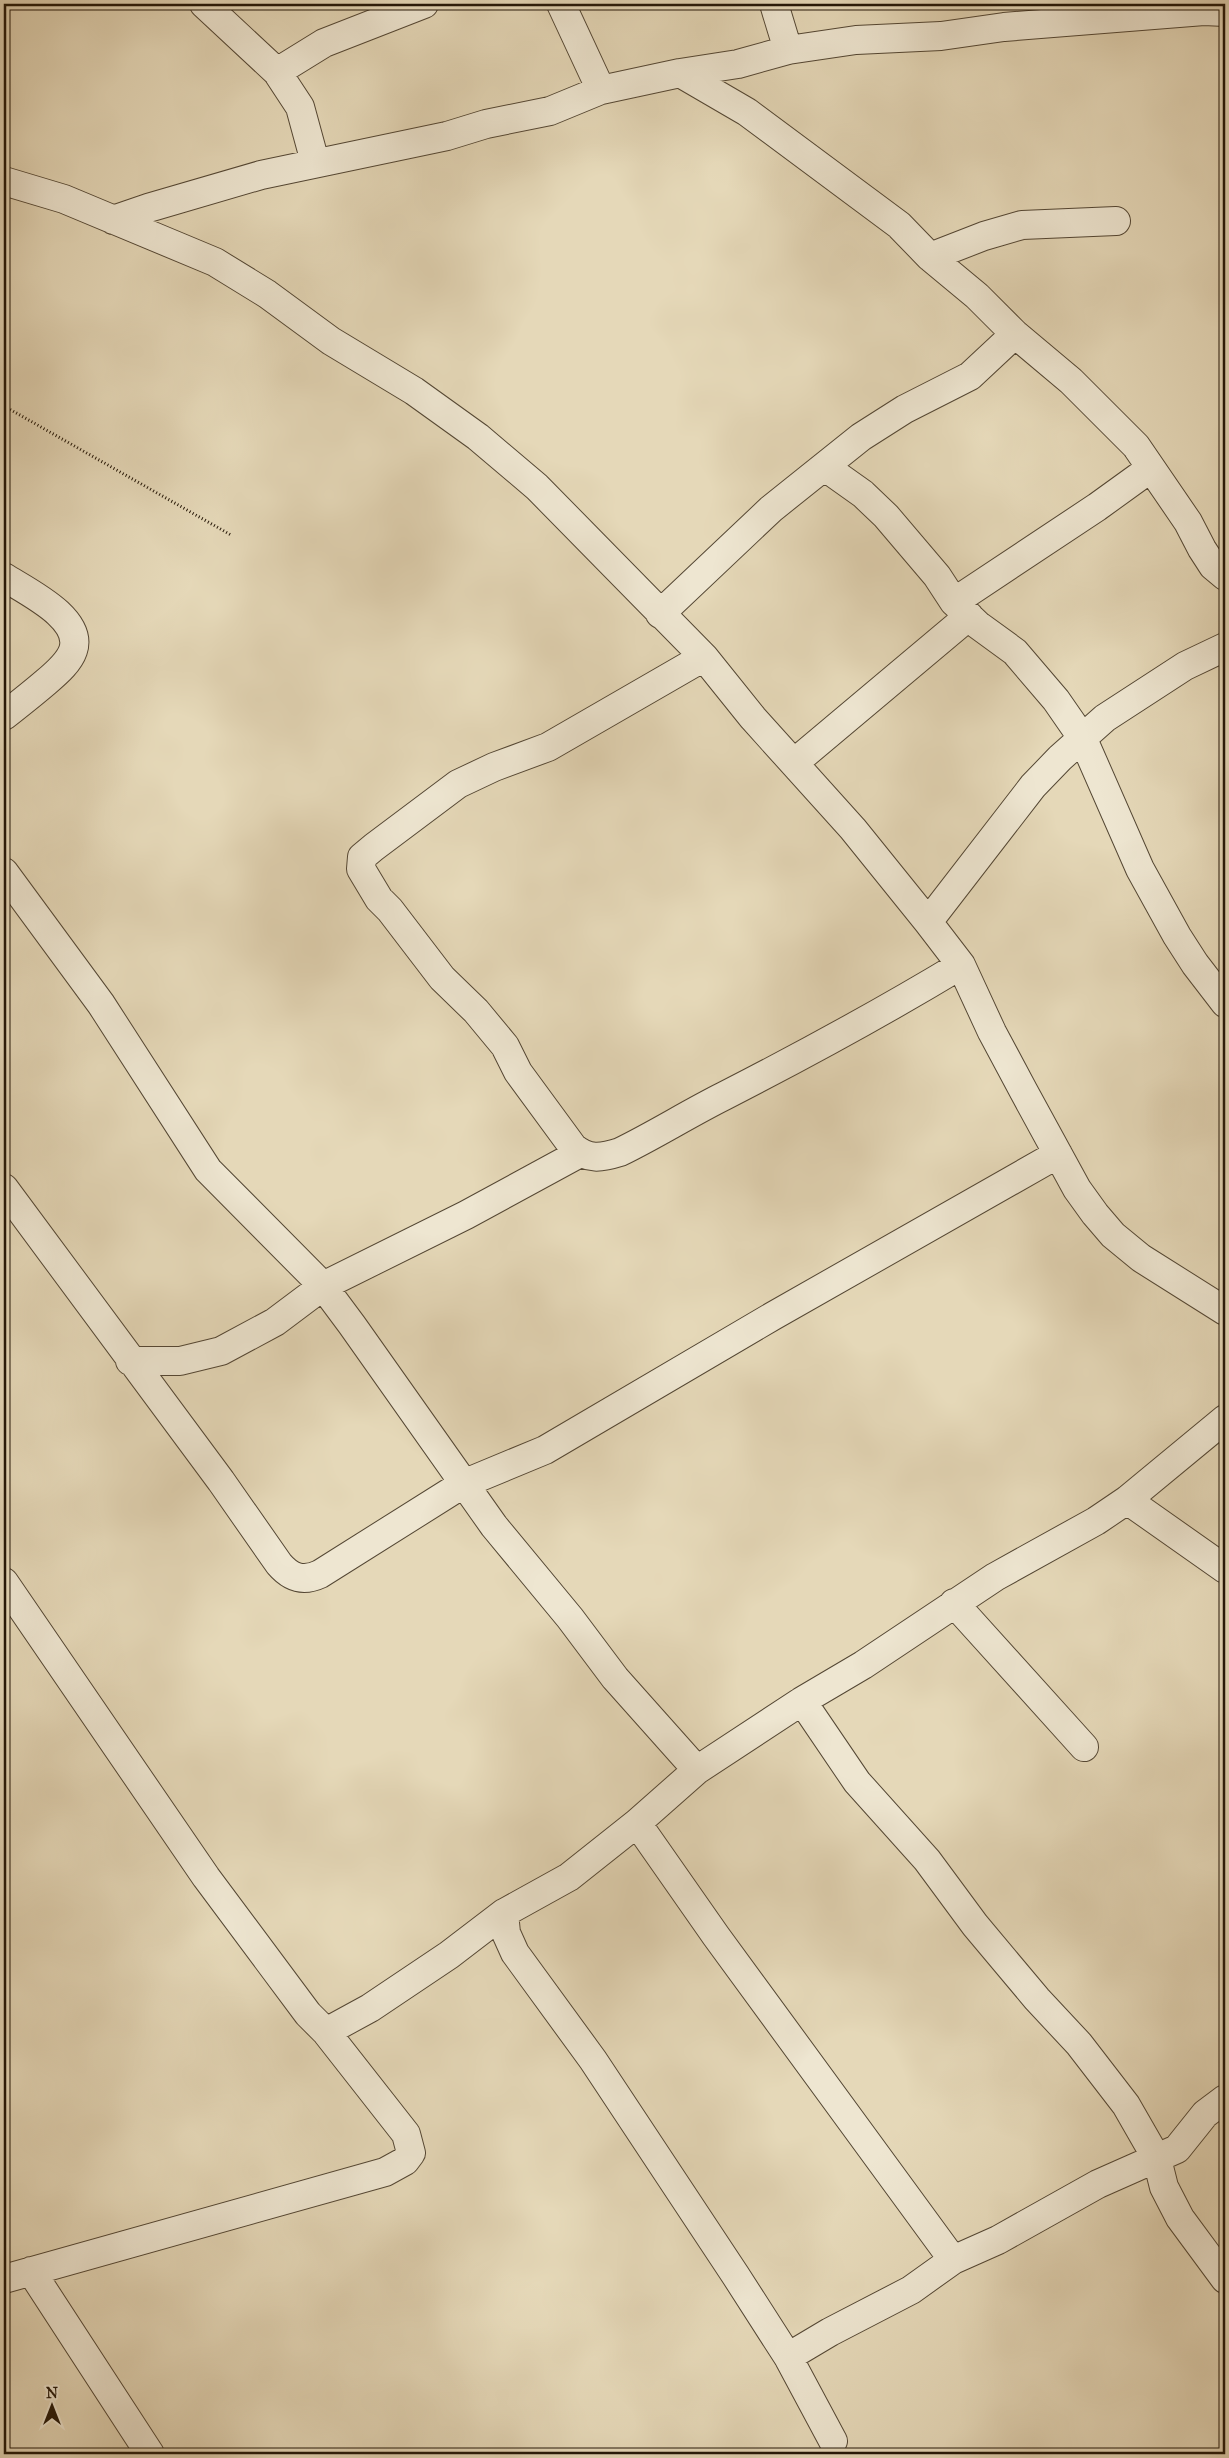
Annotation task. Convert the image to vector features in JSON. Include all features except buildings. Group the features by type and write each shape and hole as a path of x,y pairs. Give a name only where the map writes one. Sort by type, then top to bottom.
{"street":[{"path":"204,4 276,72 300,108 315,162"},
{"path":"276,72 324,43 424,4"},
{"path":"561,4 601,90"},
{"path":"774,4 788,50"},
{"path":"113,220 211,188 315,162 447,136 486,124 550,111 601,90 680,72 738,64 788,50 856,40 941,36 1003,15 1210,9"},
{"path":"680,72 747,112 898,225 930,257 977,296 1015,334 1071,381 1136,446 1188,522 1202,549 1214,566 1225,576"},
{"path":"4,181 64,199 215,262 267,294 331,341 414,391 478,437 537,487 704,657 753,718 853,829 928,922 961,966 992,1032 1077,1189 1113,1235 1141,1258 1225,1311"},
{"path":"930,257 984,236 1022,225 1116,221"},
{"path":"660,614 771,509 824,467 885,421 970,376 1015,334"},
{"path":"824,467 863,494 886,516 937,576 962,609 983,629 1015,652 1056,700 1083,740 1140,869 1177,936 1195,964 1225,1002"},
{"path":"794,763 962,609 1150,468"},
{"path":"4,577 59,613 68,624 74,642 74,652 66,665 4,716"},
{"path":"928,922 1033,786 1060,758 1083,740 1106,718 1146,691 1202,657 1225,647"},
{"path":"704,657 548,747 473,776 458,784 362,857 363,874 379,899 390,910 442,978 476,1011 504,1046 518,1072 540,1104 580,1153 596,1158 627,1148 769,1074 801,1055 839,1037 961,966"},
{"path":"4,872 101,1004 208,1170 322,1286 352,1325 463,1484 570,1618 615,1678 697,1770"},
{"path":"130,1361 180,1361 221,1351 275,1322 322,1286 466,1215 580,1153"},
{"path":"4,1188 130,1361 221,1481 279,1564 294,1577 306,1579 320,1574 463,1484 545,1450 773,1316 1058,1154"},
{"path":"326,2032 370,2008 449,1955 504,1913 569,1877 637,1824 697,1770 802,1701 863,1665 995,1577 1096,1521 1127,1500 1225,1419"},
{"path":"1127,1500 1225,1569"},
{"path":"4,1582 206,1877 308,2014 326,2032 406,2134 411,2153 405,2161 385,2172 4,2279"},
{"path":"954,1603 1084,1747"},
{"path":"802,1701 857,1782 927,1860 975,1925 1079,2044 1126,2106 1157,2159 1164,2187 1180,2218 1225,2279"},
{"path":"637,1824 716,1936 953,2260"},
{"path":"504,1913 506,1933 515,1953 593,2060 788,2357 833,2441"},
{"path":"788,2357 830,2332 912,2290 953,2260 998,2240 1098,2184 1177,2149 1205,2114 1225,2099"},
{"path":"31,2271 150,2454"}],"path":[{"path":"4,406 231,535"}]}
